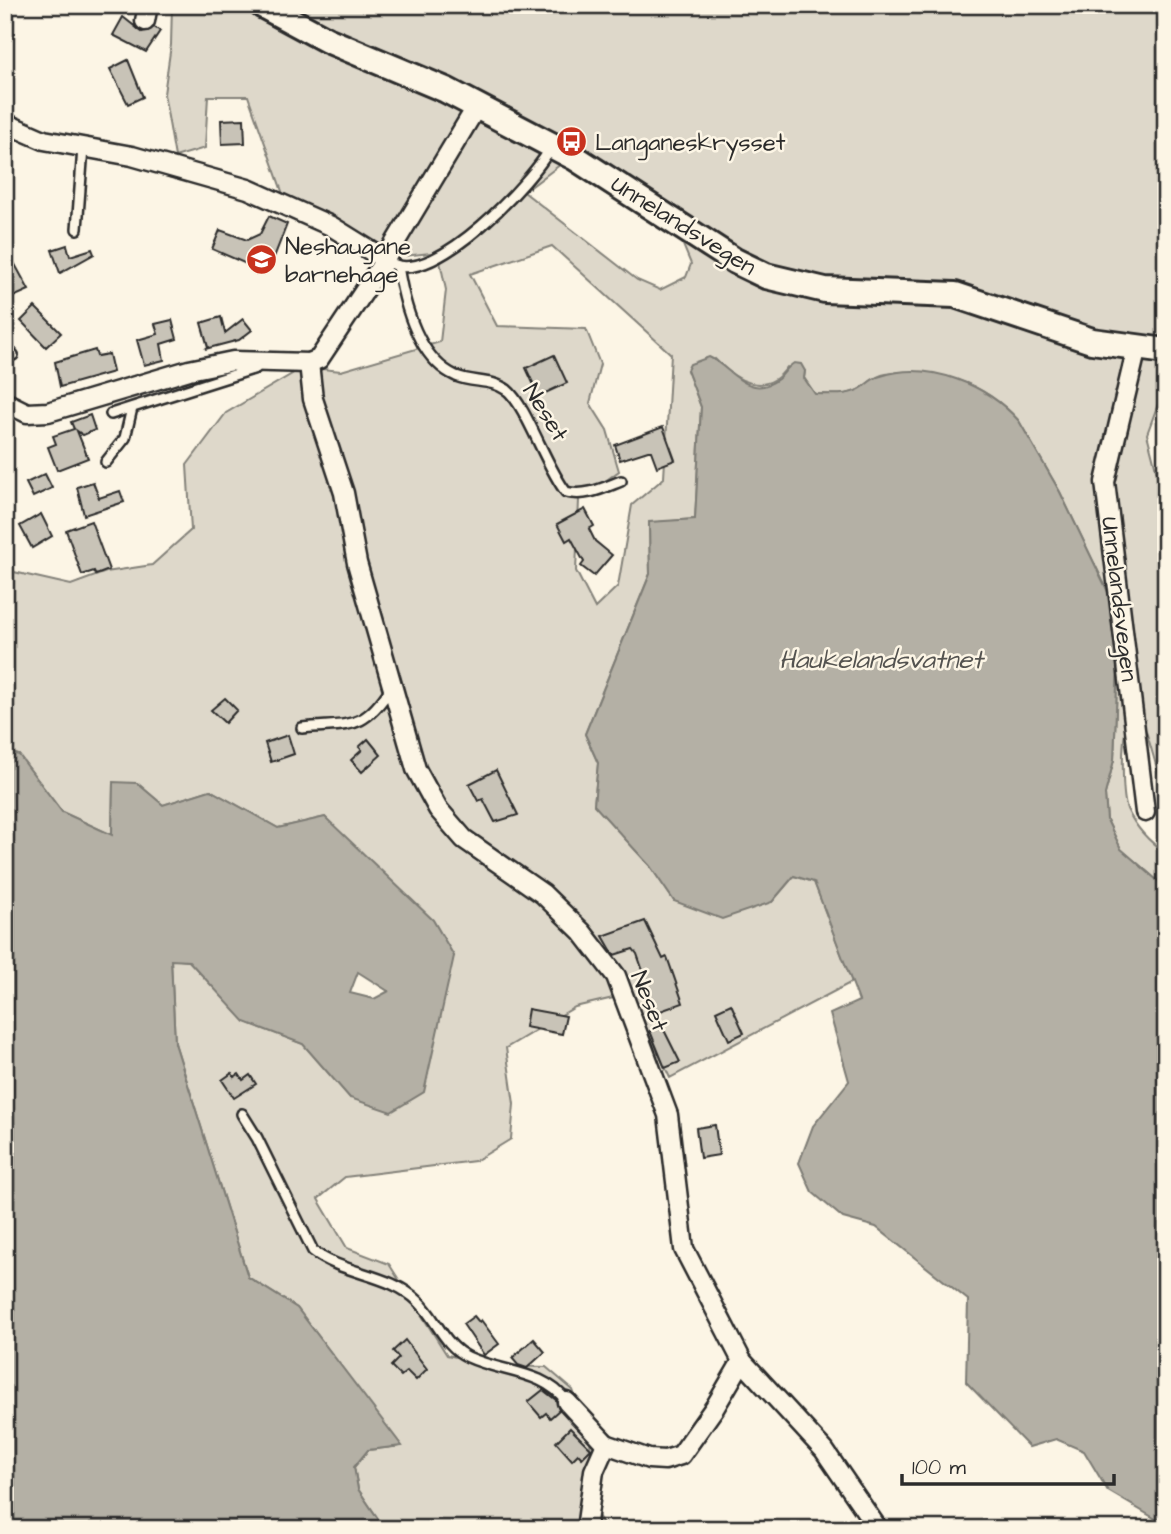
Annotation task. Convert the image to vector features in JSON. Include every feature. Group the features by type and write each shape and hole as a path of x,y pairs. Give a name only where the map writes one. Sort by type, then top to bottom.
{"main road":[{"name":"Unnelandsvegen","path":"262,5 327,40 477,106 575,157 735,261 766,276 825,290 955,295 1092,341 1166,351"}],"street":[{"path":"5,402 27,413 48,412 189,370 233,361 309,363 319,359 391,263 477,106"},
{"path":"8,128 44,140 132,156 248,189 331,226 391,263"},
{"name":"Unnelandsvegen","path":"1137,346 1105,482 1145,812"},
{"name":"Neset","path":"309,363 313,398 344,493 357,563 416,769 438,809 464,839 543,894 582,932 616,976 668,1115 684,1249 742,1361 824,1450 877,1529"},
{"path":"568,1402 606,1444 649,1459 665,1460 681,1455 715,1407 742,1361"},
{"path":"586,1529 594,1471 606,1444"}],"lane":[{"path":"391,263 427,262 452,248 510,201 542,165 552,146"},
{"path":"77,229 83,148"},
{"name":"Neset","path":"391,263 411,319 427,350 441,368 459,377 489,382 509,391 566,492 576,495 592,492 621,481"},
{"path":"5,346 13,355"},
{"path":"111,414 222,377 278,362"},
{"path":"106,462 125,438 132,408"},
{"path":"302,728 361,722 374,710 393,683"},
{"path":"242,1114 257,1138 313,1251 325,1260 394,1284 419,1302 442,1334 466,1356 546,1381 568,1402"}],"shaded area":[{"path":"172,5 1166,5 1166,382 1147,434 1166,508 1166,793 1142,721 1130,719 1127,725 1123,763 1127,809 1144,834 1166,853 1166,888 1121,849 1107,820 1105,794 1114,760 1118,660 1111,598 1060,492 1019,421 991,396 975,387 941,375 904,372 886,374 847,394 815,394 804,378 805,371 787,367 770,382 751,383 732,374 715,359 687,370 701,407 695,519 649,523 650,574 585,734 598,763 594,805 650,866 674,901 772,902 794,876 814,882 852,982 670,1078 653,1042 622,996 575,1007 506,1048 514,1104 511,1139 475,1161 345,1177 318,1199 347,1248 389,1264 447,1355 498,1366 546,1367 573,1390 590,1439 594,1509 606,1529 385,1529 358,1489 354,1467 368,1450 401,1446 297,1308 248,1277 175,1043 171,959 189,961 246,1022 303,1044 350,1098 454,956 325,817 278,828 210,790 163,805 137,783 113,783 112,835 62,812 19,755 5,751 5,562 14,572 71,585 106,572 152,565 191,530 187,465 226,413 304,367 341,371 440,342 446,290 438,252 379,259 283,194 248,96 208,96 205,148 175,157 164,94 171,45","holes":["577,152 681,240 691,264 686,277 660,290 637,280 524,192","552,246 671,354 664,478 632,505 618,586 595,608 576,571 579,500 619,471 607,430 590,403 600,364 586,329 497,326 470,274"]}],"water":[{"name":"Haukelandsvatnet","path":"709,357 740,380 757,386 767,385 778,379 794,363 801,364 805,371 804,378 815,394 852,392 878,377 918,371 956,379 991,397 1019,421 1060,492 1111,598 1118,660 1114,760 1105,794 1107,820 1121,849 1166,888 1166,1525 1108,1491 1084,1451 1056,1439 1029,1447 966,1382 968,1300 876,1227 843,1218 812,1192 799,1163 813,1126 849,1081 830,1014 859,1001 814,882 794,876 772,902 722,919 674,901 650,866 594,805 598,763 585,734 650,574 649,522 695,519 701,407 687,370 690,364"},
{"path":"5,751 19,755 62,812 112,835 113,782 137,783 163,805 210,790 278,828 325,817 433,920 454,956 424,1092 391,1112 350,1098 303,1044 245,1022 189,961 171,960 175,1043 248,1277 297,1308 402,1446 368,1450 354,1467 358,1489 385,1529 5,1529","holes":["358,972 389,991 374,999 350,993"]}],"building":[{"path":"123,17 142,32 154,27 160,31 146,52 113,35"},
{"path":"128,60 143,97 128,104 110,69"},
{"path":"244,119 245,143 222,144 221,120"},
{"path":"269,216 287,224 271,265 260,270 212,249 220,230 247,240 260,234"},
{"path":"67,245 70,256 92,249 94,254 60,273 52,250"},
{"path":"5,246 29,290 11,298 5,287"},
{"path":"35,307 61,333 46,347 21,321"},
{"path":"221,317 225,333 243,319 252,330 239,340 205,349 208,347 201,323"},
{"path":"172,320 177,339 161,344 164,360 144,365 137,340 158,334 155,324"},
{"path":"95,350 97,356 109,354 113,372 60,387 55,362"},
{"path":"554,355 567,383 539,396 526,368"},
{"path":"90,415 95,430 83,435 77,431 88,458 57,470 48,447 56,444 53,436 74,429 71,422"},
{"path":"663,427 675,460 657,467 651,451 648,451 620,460 615,445"},
{"path":"45,474 52,488 33,497 26,483"},
{"path":"93,482 99,498 120,491 124,502 84,515 77,487"},
{"path":"585,509 594,526 589,529 595,541 612,555 594,576 581,566 584,562 571,538 566,541 557,524"},
{"path":"41,514 52,536 32,548 20,526"},
{"path":"91,521 109,570 96,575 94,571 82,575 66,530"},
{"path":"225,698 237,710 225,723 211,710"},
{"path":"288,735 294,754 271,762 265,743"},
{"path":"368,739 381,755 362,772 351,760 362,750 359,747"},
{"path":"496,770 518,815 495,822 483,799 478,801 469,784"},
{"path":"645,921 663,959 667,957 683,1003 652,1014 639,983 644,974 637,954 633,949 614,955 603,936"},
{"path":"731,1004 744,1033 729,1040 716,1011"},
{"path":"528,1009 566,1016 562,1034 525,1027"},
{"path":"662,1026 680,1062 665,1068 650,1031"},
{"path":"232,1073 234,1077 239,1074 243,1080 250,1075 256,1084 234,1098 222,1080"},
{"path":"715,1125 719,1155 700,1158 696,1128"},
{"path":"474,1316 479,1322 481,1320 499,1344 484,1355 463,1324"},
{"path":"534,1339 545,1352 527,1368 518,1365 512,1358"},
{"path":"405,1340 427,1369 416,1380 407,1371 401,1376 391,1366 399,1358 393,1351"},
{"path":"543,1390 556,1400 559,1410 550,1418 546,1413 541,1417 528,1402"},
{"path":"570,1428 591,1449 582,1458 578,1454 572,1460 556,1442"}],"place":[{"name":"Langaneskrysset","path":"572,142"},
{"name":"Neshaugane barnehage","path":"262,260"}]}
